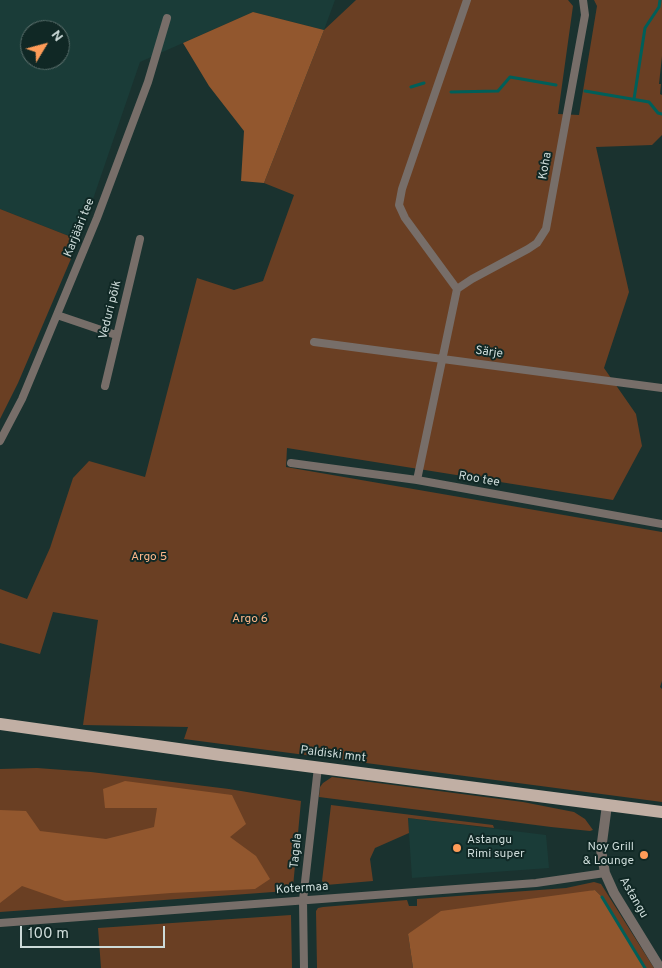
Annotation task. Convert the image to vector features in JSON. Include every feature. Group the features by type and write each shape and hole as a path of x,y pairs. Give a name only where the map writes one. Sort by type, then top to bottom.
{"main road":[{"name":"Paldiski mnt","path":"0,724 662,812"}],"street":[{"path":"416,480 457,289 405,218 399,205 402,189 467,0"},
{"name":"Koha","path":"457,289 472,279 528,250 537,243 546,229 585,14 583,0"},
{"name":"Karjääri tee","path":"0,441 22,398 97,218 148,82 167,18"},
{"name":"Veduri põik","path":"105,386 140,239"},
{"path":"57,315 116,335"},
{"name":"Särje","path":"314,342 662,388"},
{"name":"Roo tee","path":"291,463 416,480 662,524"},
{"name":"Tagala","path":"304,968 303,900 318,767"},
{"name":"Astangu","path":"607,805 601,850 605,873 630,921 660,968"},
{"name":"Kotermaa","path":"0,923 552,881 605,873"}],"shaded area":[{"path":"0,0 335,0 324,30 253,12 140,62 79,240 0,209"},
{"path":"253,12 324,30 264,183 241,181 244,131 209,86 183,43"},
{"path":"125,781 232,795 246,824 230,837 256,856 270,879 255,889 65,901 22,886 0,903 0,810 26,811 40,831 106,839 154,827 157,808 105,808 103,789"},
{"path":"408,818 546,835 549,868 412,878"},
{"path":"595,890 602,897 645,968 413,968 408,934 441,911"}],"green space":[{"path":"356,0 568,0 573,6 558,114 579,115 597,6 594,0 662,0 662,56 659,84 661,84 660,94 662,95 662,135 652,145 596,147 629,292 604,368 636,414 642,446 613,500 287,448 286,467 662,532 662,681 660,687 662,689 662,802 184,739 188,727 83,725 98,620 53,612 40,654 0,643 0,589 27,599 50,548 73,478 89,461 145,477 197,278 234,290 263,281 294,195 264,183 324,30"},
{"path":"0,209 79,240 18,383 0,419"},
{"path":"37,768 91,772 229,789 301,801 293,887 287,891 0,912 0,769"},
{"path":"332,777 523,802 574,812 585,819 593,830 551,827 319,797 320,787"},
{"path":"331,805 493,825 494,828 408,818 409,833 375,848 370,859 373,881 326,885 322,881"},
{"path":"594,882 601,884 654,968 645,968 602,897 595,890 408,934 413,968 317,968 316,911 318,908 407,900 409,906 417,906 417,899 566,888"},
{"path":"291,915 292,968 101,968 98,928"}],"waterway":[{"path":"634,99 645,28 659,7 660,0"},
{"path":"451,92 498,91 510,77 556,85"},
{"path":"411,87 424,83"},
{"path":"585,91 649,102 658,113 662,114"},
{"path":"602,897 645,968"}],"place":[{"name":"Astangu Rimi super","path":"457,848"},
{"name":"Noy Grill & Lounge","path":"644,855"}],"park label":[{"name":"Argo 5","path":"149,558"},
{"name":"Argo 6","path":"250,620"}]}
